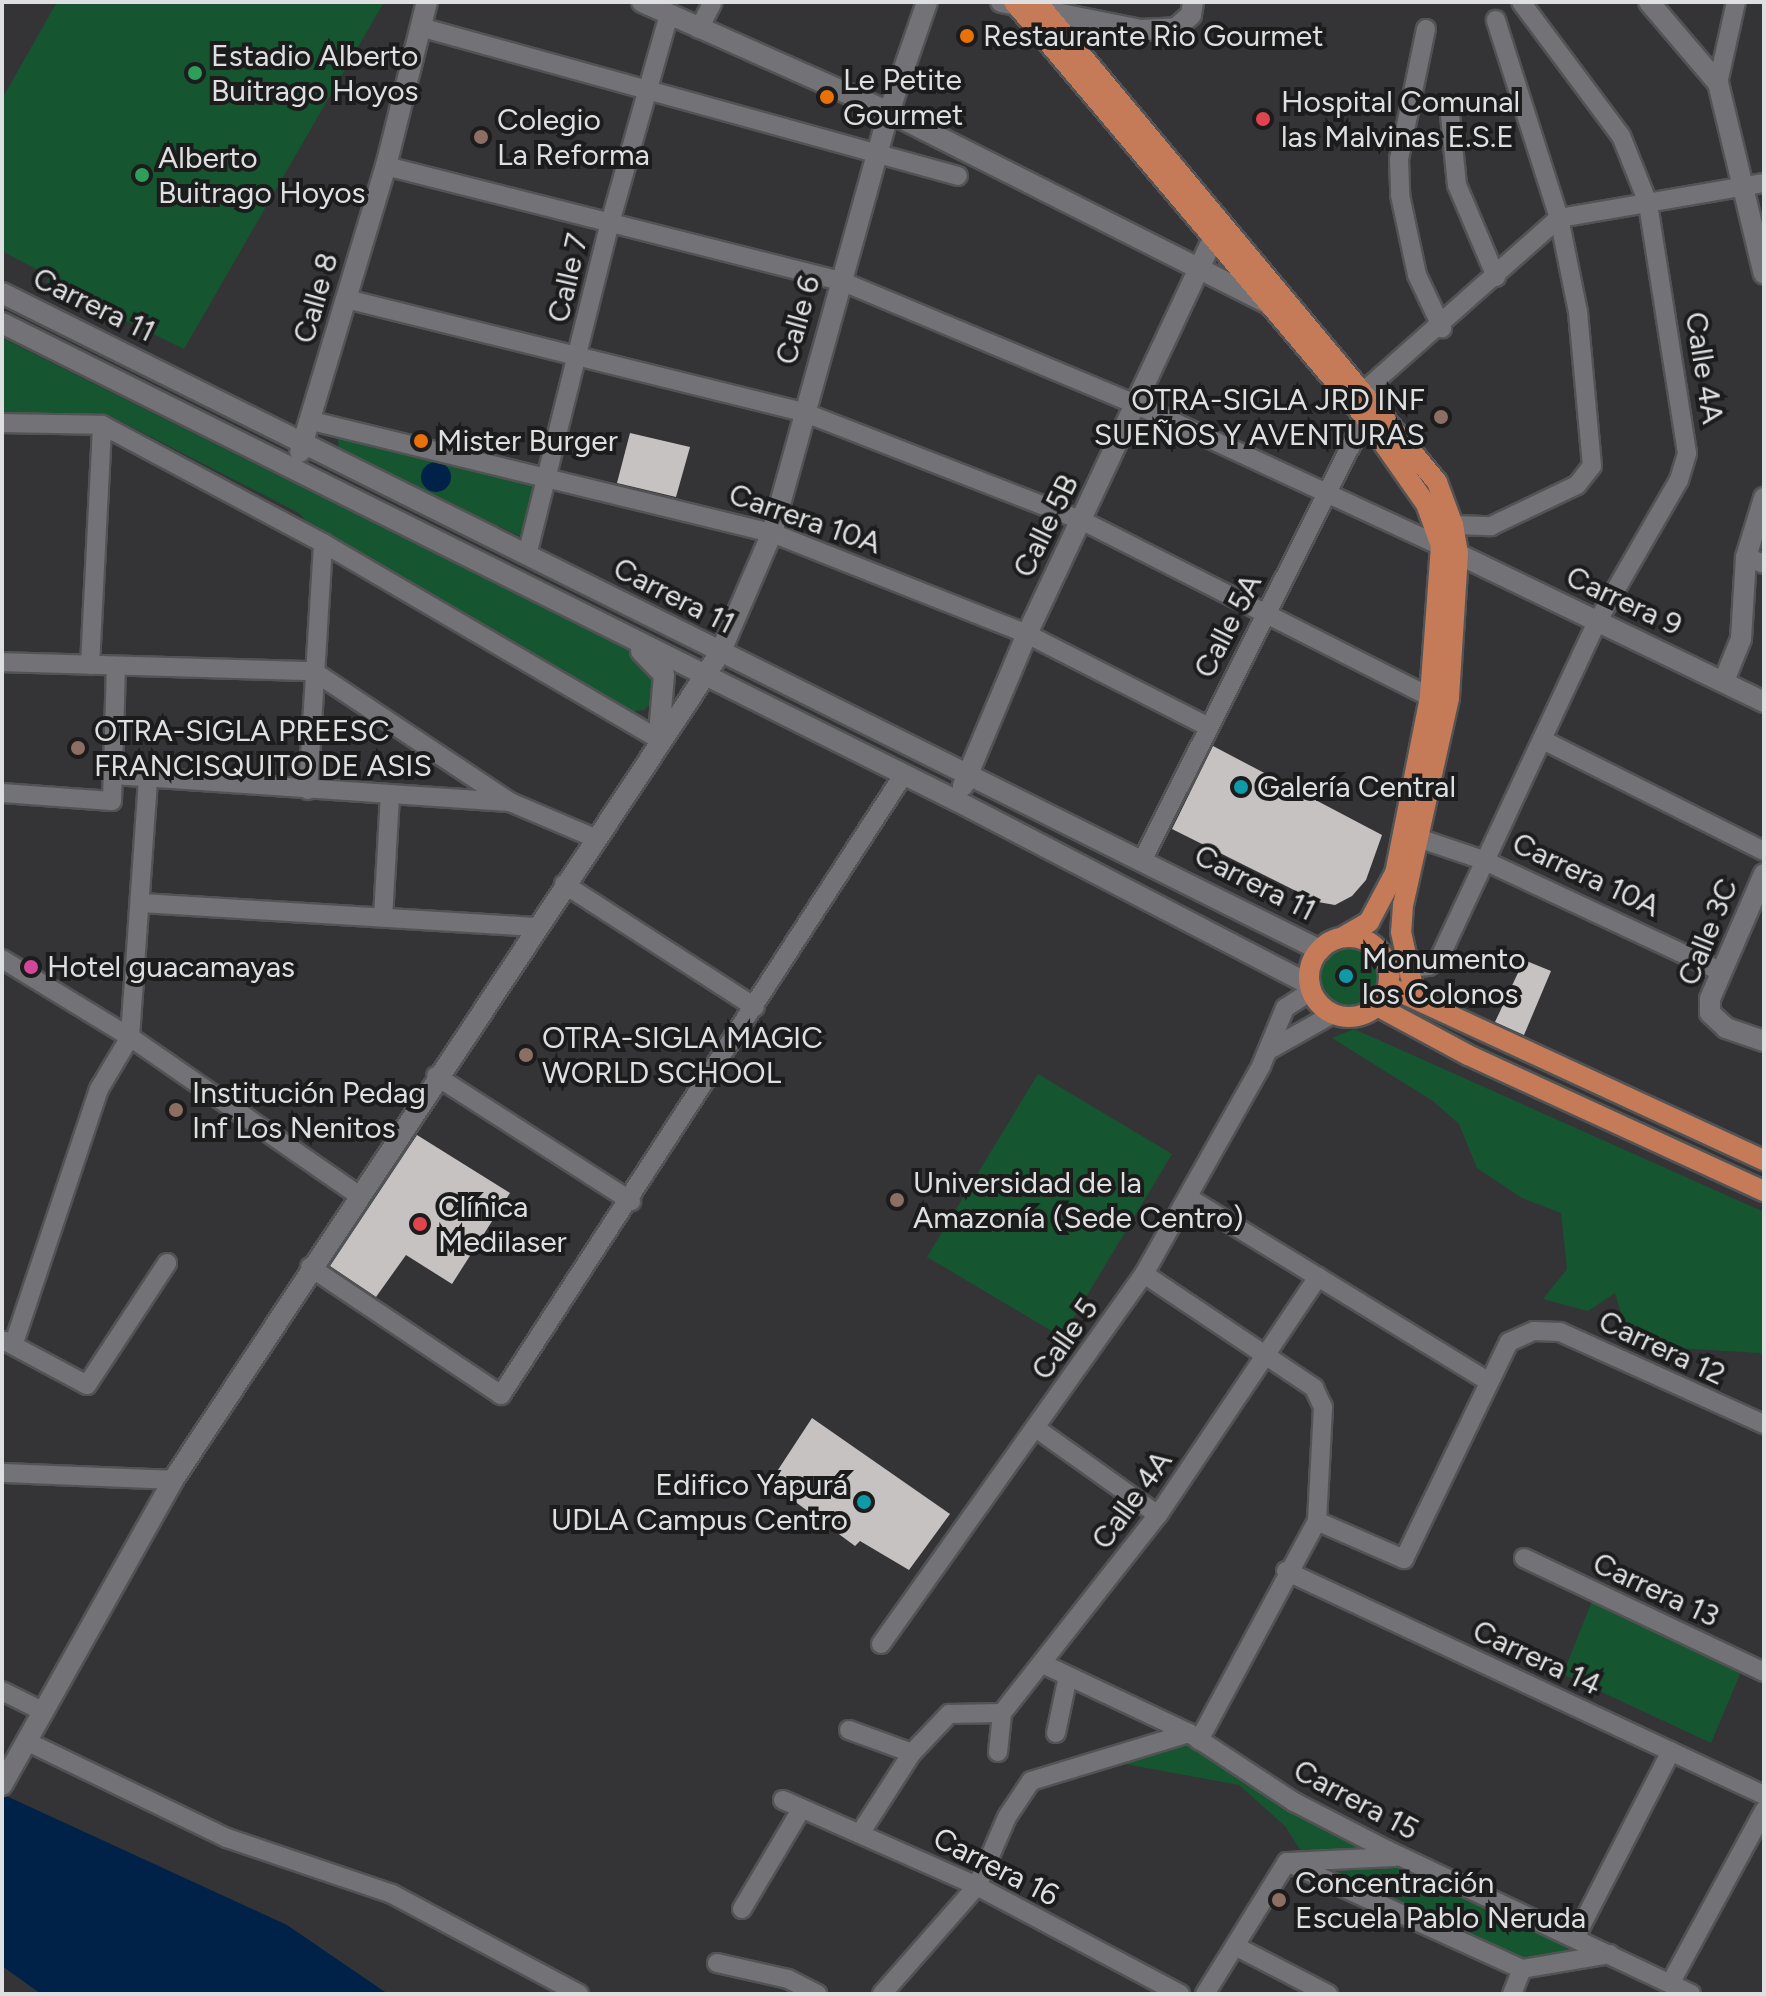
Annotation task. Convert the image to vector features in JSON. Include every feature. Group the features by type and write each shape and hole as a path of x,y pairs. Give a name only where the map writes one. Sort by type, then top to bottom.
{"main road":[{"name":"Calle 8","path":"293,469 312,421 386,166 427,2"},
{"path":"642,2 889,112 1275,307"},
{"name":"Calle 6","path":"2,1785 173,1480 357,1194 659,739 720,653 772,533 803,412 880,154 889,112 927,2"},
{"path":"1022,4 1141,30 1176,28 1191,15 1193,2"},
{"path":"1649,2 1718,83 1754,184 1764,274"},
{"path":"1022,4 1364,391 1437,482 1453,525 1449,550 1430,697 1395,873 1369,922 1320,950 1311,988 1333,1014 1364,1015 1377,1006 1395,976 1403,905 1421,839 1449,698 1449,550 1426,504 1365,417 1022,4"},
{"name":"Calle 5B","path":"957,801 1027,634 1202,269 1214,237"},
{"name":"Carrera 11","path":"2,293 1320,950"},
{"name":"Carrera 11","path":"2,323 904,774 1311,988"},
{"path":"1724,681 1741,639 1764,498"},
{"name":"Carrera 9","path":"1449,550 1764,702"},
{"path":"641,643 641,654 664,675 659,739"},
{"name":"Calle 3C","path":"1764,874 1758,904 1722,972 1710,1013 1726,1028 1764,1041"},
{"path":"1343,937 1378,948 1395,976 1415,996 1764,1160"},
{"path":"1377,1006 1468,1055 1764,1191"}],"street":[{"path":"699,29 713,2"},
{"name":"Calle 4A","path":"1395,976 1440,957 1597,622 1679,480 1687,453 1648,203 1621,136 1521,2"},
{"path":"1718,83 1736,2"},
{"name":"Calle 7","path":"527,555 610,223 669,15"},
{"path":"1453,525 1491,526 1577,485 1592,466 1578,312 1559,218 1496,20"},
{"path":"420,27 645,93 958,176"},
{"path":"1426,29 1399,159 1400,195 1417,275 1442,328"},
{"path":"1450,115 1457,185 1496,277"},
{"path":"386,166 841,281 1137,405 1326,496 1449,550"},
{"path":"1364,391 1442,328 1559,218 1754,184"},
{"path":"346,299 803,412 1083,521 1430,697"},
{"name":"Calle 5A","path":"1142,861 1365,417"},
{"name":"Carrera 10A","path":"312,421 772,533 1027,634 1209,727"},
{"path":"2,423 102,425 323,543 659,739"},
{"path":"90,665 102,425"},
{"path":"308,790 323,543"},
{"path":"2,662 313,671 510,802 595,838"},
{"path":"2,793 112,801 116,666"},
{"path":"1543,740 1764,851"},
{"path":"310,1267 501,1395 631,1201 904,774"},
{"path":"113,775 510,802"},
{"path":"148,779 142,903 130,1037 99,1089 8,1342 87,1385 167,1263"},
{"path":"383,917 390,795"},
{"name":"Carrera 10A","path":"1421,839 1483,860 1722,972"},
{"path":"564,884 755,1007"},
{"path":"142,903 535,927"},
{"path":"2,959 130,1037 357,1194"},
{"name":"Calle 5","path":"881,1644 1037,1429 1144,1274 1269,1050 1285,1008 1311,988"},
{"path":"1269,1050 1333,1014"},
{"path":"436,1076 631,1201"},
{"path":"1189,1198 1488,1381 1404,1559 1317,1521"},
{"path":"882,1994 977,1886 1031,1781 1194,1736 1317,1521 1322,1395 1144,1274"},
{"name":"Calle 4A","path":"1002,1713 1045,1665 1158,1515 1267,1358 1318,1277"},
{"name":"Carrera 12","path":"1488,1381 1509,1342 1534,1331 1560,1332 1764,1424"},
{"path":"1037,1429 1158,1515"},
{"path":"2,1473 173,1480"},
{"name":"Carrera 13","path":"1524,1558 1764,1672"},
{"name":"Carrera 14","path":"1286,1571 1764,1795"},
{"name":"Carrera 15","path":"1045,1665 1194,1736 1294,1802 1401,1857 1691,1994"},
{"path":"1056,1733 1068,1676"},
{"path":"2,1691 44,1712"},
{"path":"861,1832 912,1753 949,1714 1002,1713 998,1752"},
{"path":"849,1730 912,1753"},
{"path":"28,1742 227,1838 392,1894 579,1994"},
{"path":"1575,1938 1671,1751"},
{"name":"Carrera 16","path":"783,1800 977,1886 1180,1994"},
{"path":"742,1909 802,1808"},
{"path":"1671,1982 1764,1811"},
{"path":"1287,1862 1401,1857"},
{"path":"1205,1994 1287,1862"},
{"path":"1287,1862 1522,1969 1610,1954"},
{"path":"1235,1946 1328,1994"},
{"path":"717,1963 788,1979 817,1994"},
{"path":"1512,1994 1522,1969"}],"green space":[{"name":"Alberto Buitrago Hoyos","path":"57,2 384,2 184,349 46,282 49,276 2,251 2,99"},
{"path":"2,338 648,659 656,674 653,701 644,710 626,712 315,532 299,513 120,421 2,414"},
{"path":"338,438 535,484 520,536 339,453"},
{"path":"1350,947 1371,956 1380,977 1371,998 1350,1007 1329,998 1320,977 1329,956"},
{"path":"1354,1029 1764,1212 1764,1358 1760,1353 1661,1347 1626,1330 1615,1293 1588,1311 1543,1299 1567,1269 1561,1213 1522,1198 1477,1168 1459,1124 1433,1101 1332,1038"},
{"path":"1038,1074 1172,1154 1062,1337 927,1257"},
{"path":"1594,1596 1743,1667 1711,1743 1563,1674"},
{"path":"1190,1739 1583,1952 1517,1962 1310,1865 1285,1826 1239,1785 1125,1764"}],"water":[{"path":"436,462 446,467 451,477 446,487 436,492 426,487 421,477 426,467"},
{"path":"2,1794 287,1925 388,1994 41,1994 2,1966"}],"building":[{"path":"630,433 690,447 676,497 617,483"},
{"name":"Galería Central","path":"1213,746 1382,835 1366,880 1352,896 1335,905 1318,902 1172,829"},
{"path":"1524,960 1551,971 1524,1035 1495,1022"},
{"name":"Clínica Medilaser","path":"417,1135 510,1193 452,1284 406,1255 376,1297 330,1266"},
{"name":"Edifico Yapurá UDLA Campus Centro","path":"812,1418 950,1514 909,1570 860,1541 855,1546 778,1489 783,1481 774,1476"}],"place":[{"name":"Restaurante Rio Gourmet","path":"967,36"},
{"name":"Estadio Alberto Buitrago Hoyos","path":"195,73"},
{"name":"Le Petite Gourmet","path":"827,97"},
{"name":"Hospital Comunal las Malvinas E.S.E","path":"1263,119"},
{"name":"Colegio La Reforma","path":"481,137"},
{"name":"Alberto Buitrago Hoyos","path":"142,175"},
{"name":"OTRA-SIGLA JRD INF SUEÑOS Y AVENTURAS","path":"1441,417"},
{"name":"Mister Burger","path":"421,441"},
{"name":"OTRA-SIGLA PREESC FRANCISQUITO DE ASIS","path":"78,748"},
{"name":"Galería Central","path":"1241,787"},
{"name":"Hotel guacamayas","path":"31,967"},
{"name":"Monumento los Colonos","path":"1346,976"},
{"name":"OTRA-SIGLA MAGIC WORLD SCHOOL","path":"526,1055"},
{"name":"Institución Pedag Inf Los Nenitos","path":"176,1110"},
{"name":"Universidad de la Amazonía (Sede Centro)","path":"897,1200"},
{"name":"Clínica Medilaser","path":"420,1224"},
{"name":"Edifico Yapurá UDLA Campus Centro","path":"864,1502"},
{"name":"Concentración Escuela Pablo Neruda","path":"1279,1900"}]}
